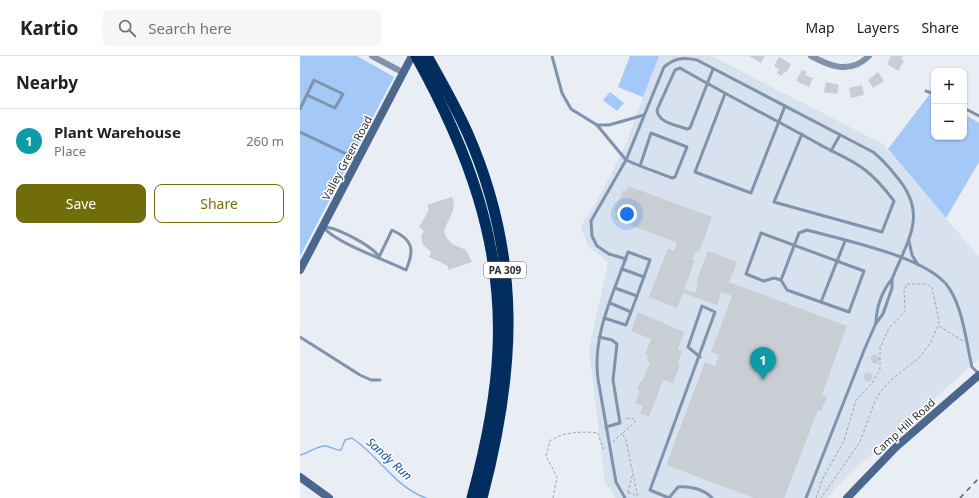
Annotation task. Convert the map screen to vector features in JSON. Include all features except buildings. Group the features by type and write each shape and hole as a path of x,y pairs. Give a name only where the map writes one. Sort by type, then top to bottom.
{"highway":[{"name":"PA 309","path":"427,56 467,133 479,164 495,216 506,274 509,333 506,380 498,433 482,498"},
{"name":"PA 309","path":"412,58 433,87 463,150 483,210 495,271 498,335 494,394 472,498"}],"street":[{"path":"372,56 404,73"},
{"path":"811,56 830,66 844,67 854,65 869,56"},
{"name":"Valley Green Road","path":"300,270 412,58"},
{"name":"Camp Hill Road","path":"847,498 896,447 979,375"},
{"path":"300,477 329,498"}],"lane":[{"path":"552,56 562,93 571,109 597,125 626,160 640,166 672,178 675,177 687,147 651,133 640,166"},
{"path":"626,259 601,250 594,242 590,231 593,216 626,160 664,66 672,60 688,58 697,60 786,106 881,158 905,186 910,195 914,213 914,224 892,279 886,286 876,313 876,323"},
{"path":"713,69 707,84 690,128 687,129 661,119 658,114 658,110 675,70 680,68 707,84 802,134 864,168 881,184 894,201 882,232 774,202 802,134"},
{"path":"300,107 314,80 343,94 335,108 307,95"},
{"path":"926,91 931,93"},
{"path":"726,94 695,172 752,193 786,106"},
{"path":"967,110 979,116"},
{"path":"597,125 610,125 644,115"},
{"path":"300,132 358,160"},
{"path":"831,151 840,135"},
{"path":"323,227 332,227 377,253 379,257"},
{"path":"323,227 328,233 406,270 411,257 409,242 404,236 392,230 379,257"},
{"path":"781,280 799,233 807,230 845,240 900,258 934,272 949,287 958,308 972,366 979,375"},
{"path":"761,233 794,245 864,271 849,312 787,290 781,280 774,278 764,281 746,274 761,233"},
{"path":"908,239 918,265"},
{"path":"821,302 845,240"},
{"path":"362,250 364,245"},
{"path":"604,318 626,325 650,260 628,252 604,318 599,337 597,372 606,428 616,482 626,495"},
{"path":"622,269 644,278"},
{"path":"806,498 876,323 882,314 892,288 892,279"},
{"path":"615,288 637,296"},
{"path":"610,303 631,312"},
{"path":"700,357 688,347 702,306 715,312 700,357 650,490 669,498 678,487 688,486 699,490 712,498"},
{"path":"300,337 360,375 371,380 380,380"},
{"path":"599,337 612,340 617,344 613,380 620,423 617,426 606,428"}],"path":[{"path":"816,498 823,478 844,441 856,400 873,382 880,369 880,348 889,328 902,316 905,310 904,291 908,284 927,284 932,288 939,321 931,342 920,357 892,379 881,391 875,401 860,442 820,498"},
{"path":"938,325 966,344"},
{"path":"554,498 557,477 546,456 550,441 567,435 590,432 598,433 603,450 636,421 632,418 620,420"},
{"path":"622,433 626,440 632,475 638,498"},
{"path":"626,495 632,475"},
{"path":"626,495 632,493 638,498"}],"shaded area":[{"path":"300,56 357,56 394,77 300,256"},
{"path":"630,56 659,56 643,97 618,87"},
{"path":"658,56 711,56 883,144 979,257 979,359 847,476 827,498 615,498 605,482 589,350 608,262 588,246 581,226 600,196 626,144"},
{"path":"610,92 624,103 617,111 603,100"},
{"path":"929,95 931,96 931,140 967,140 967,116 979,123 979,162 946,218 888,149"}],"waterway":[{"name":"Sandy Run","path":"300,455 322,446 341,450 345,440 352,438 371,453 405,487 426,498"}],"railway":[{"path":"960,498 979,478"}],"place":[{"name":"Plant Warehouse","path":"763,380"}]}
